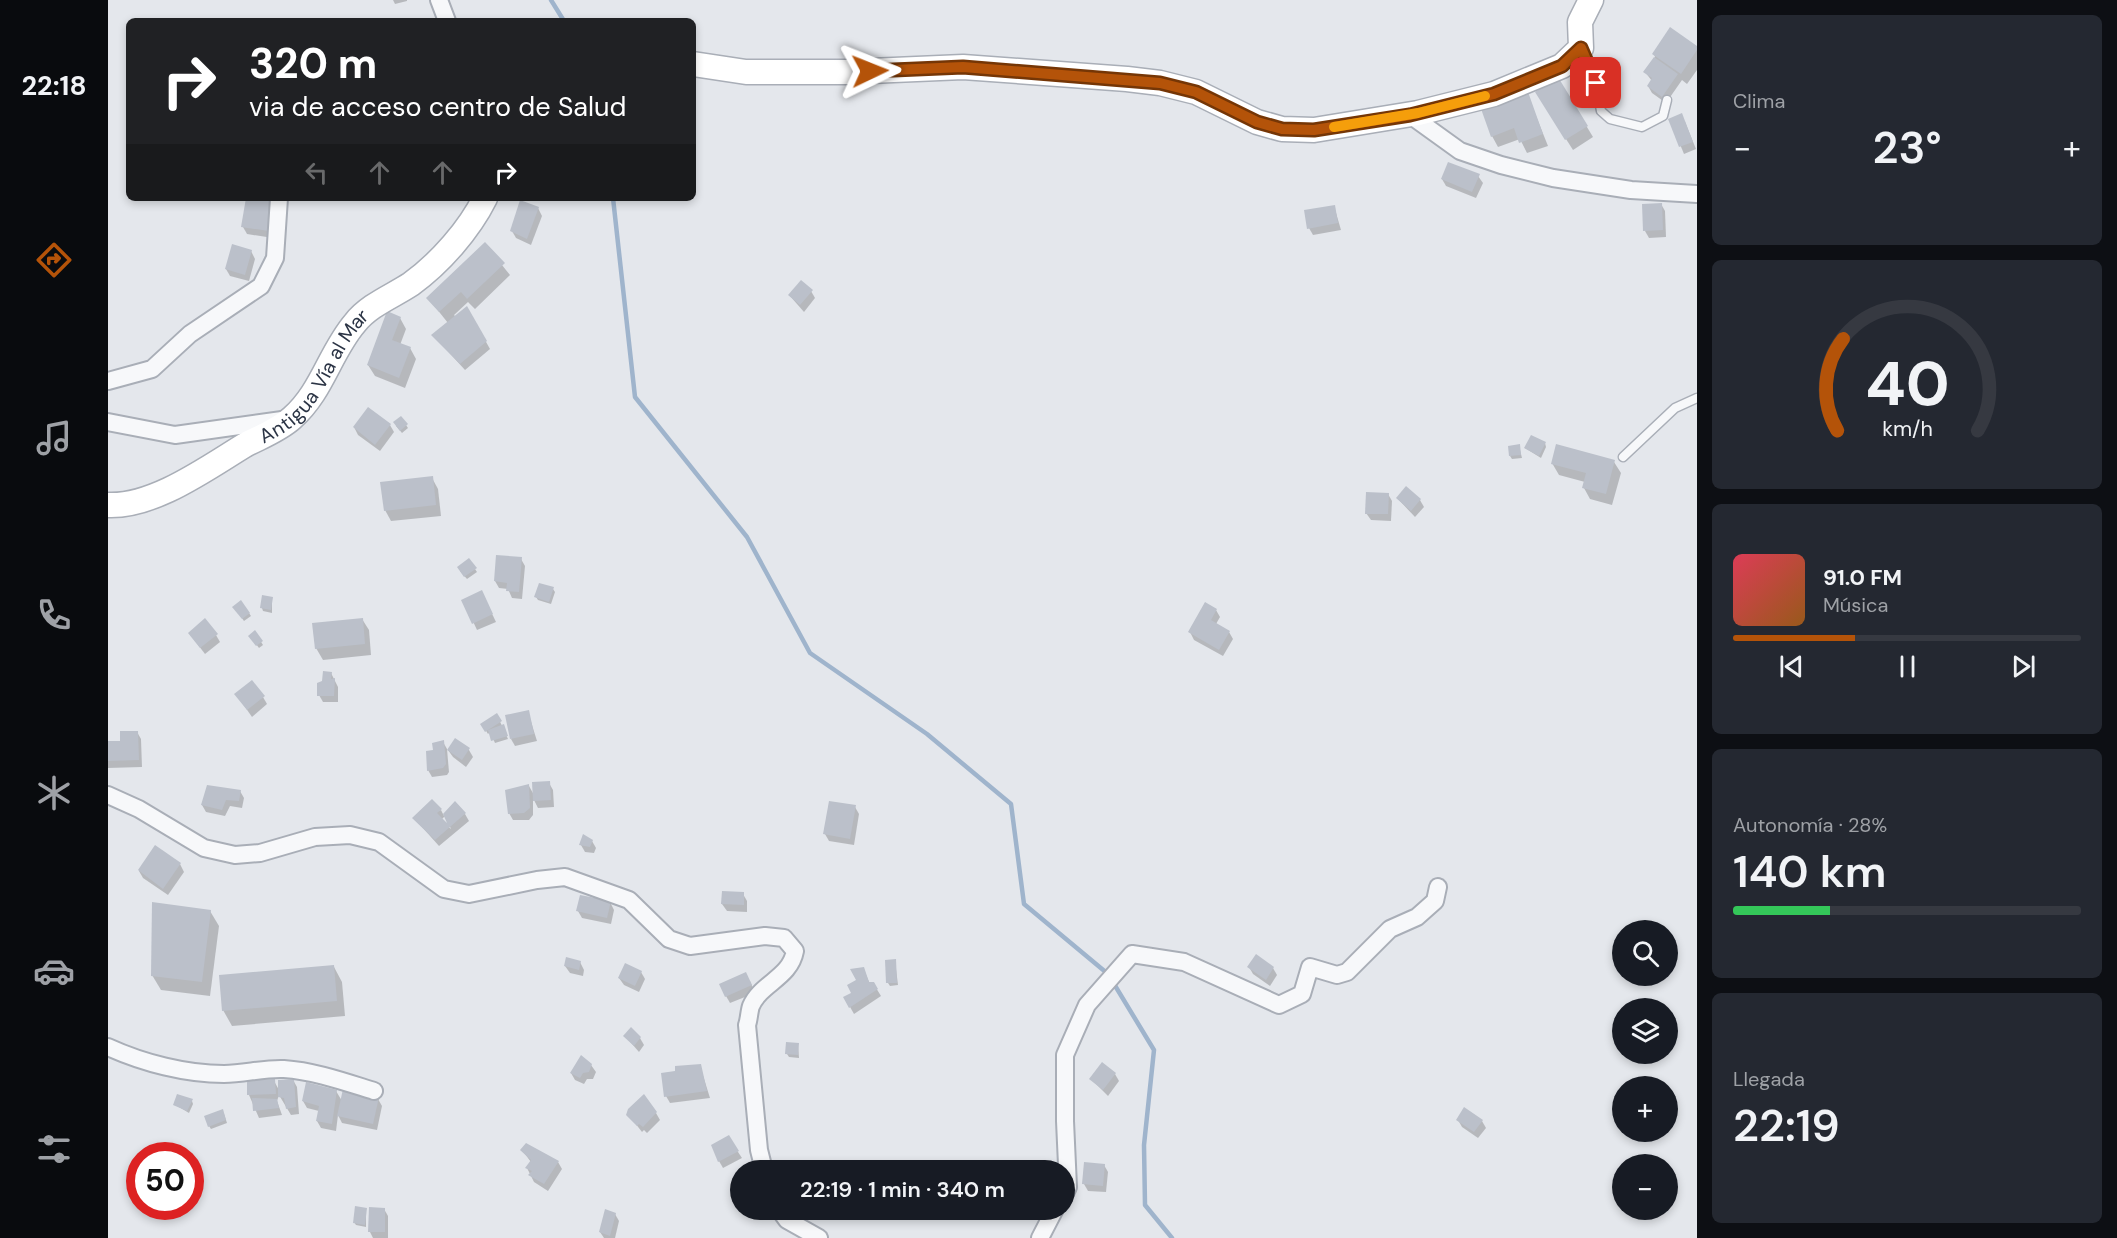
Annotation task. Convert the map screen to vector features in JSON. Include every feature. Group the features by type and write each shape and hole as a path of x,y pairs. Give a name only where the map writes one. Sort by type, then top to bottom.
{"main road":[{"path":"696,64 746,72 847,72 963,67 1127,79 1160,83 1196,92 1257,122 1282,129 1314,130 1410,115 1494,94 1562,66 1581,48 1580,22 1591,0"},
{"name":"Antigua Vía al Mar","path":"108,505 155,496 206,470 292,418 322,382 337,350 355,322 381,302 412,283 460,237 483,201"}],"street":[{"path":"439,0 446,18"},
{"path":"1410,115 1460,152 1501,165 1553,178 1631,190 1697,194"},
{"path":"108,381 152,369 190,334 261,286 275,258 279,201"},
{"path":"108,422 175,435 292,418"},
{"path":"108,795 139,809 204,848 235,855 260,853 315,837 350,835 380,842 444,889 469,894 537,880 565,877 628,900 669,939 690,946 765,936 784,938 795,951 793,964 760,993 751,1006 747,1025 762,1160"},
{"path":"1067,1160 1065,1055 1087,1005 1132,954 1184,962 1279,1005 1302,994 1310,967 1337,975 1347,972 1390,929 1417,917 1435,901 1438,886"},
{"path":"108,1047 153,1063 192,1071 224,1074 284,1069 310,1073 374,1091"},
{"path":"787,1220 819,1238"},
{"path":"1040,1238 1049,1220"}],"lane":[{"path":"1581,48 1596,83 1601,111 1610,119 1642,127 1663,116 1667,100"},
{"path":"1623,457 1675,408 1697,398"}],"building":[{"path":"1670,27 1697,46 1697,50 1681,74 1652,54"},
{"path":"1654,57 1678,74 1662,97 1647,86 1652,78 1643,72"},
{"path":"1558,77 1588,126 1565,140 1535,92"},
{"path":"1527,89 1543,134 1519,143 1514,128 1491,137 1480,106"},
{"path":"1682,113 1693,142 1679,147 1668,119"},
{"path":"1448,162 1480,174 1472,192 1441,179"},
{"path":"245,201 274,201 269,231 241,227"},
{"path":"520,201 539,207 527,239 510,231"},
{"path":"1662,203 1663,230 1643,231 1642,204"},
{"path":"1335,205 1338,223 1307,229 1304,210"},
{"path":"485,242 505,263 467,299 461,292 439,312 426,298"},
{"path":"232,244 252,250 245,275 225,269"},
{"path":"801,280 813,290 800,305 788,295"},
{"path":"467,306 487,341 460,364 431,335"},
{"path":"387,311 401,317 392,340 411,347 399,378 367,365"},
{"path":"368,407 391,424 375,445 353,427"},
{"path":"401,416 408,424 400,431 393,422"},
{"path":"1531,435 1546,442 1539,456 1524,448"},
{"path":"1520,444 1521,455 1509,456 1508,446"},
{"path":"1556,444 1615,460 1606,494 1582,488 1586,473 1551,464"},
{"path":"433,476 436,505 384,511 380,482"},
{"path":"1406,486 1421,499 1411,511 1396,498"},
{"path":"1366,492 1389,493 1388,514 1365,514"},
{"path":"496,555 522,557 519,592 506,591 507,583 494,581"},
{"path":"469,558 477,568 464,577 457,567"},
{"path":"539,583 554,587 549,602 534,597"},
{"path":"482,590 493,614 472,624 461,600"},
{"path":"262,595 273,597 271,610 260,608"},
{"path":"241,600 250,613 242,619 232,607"},
{"path":"1205,602 1217,609 1211,620 1230,631 1219,650 1188,632"},
{"path":"205,618 218,634 200,648 188,633"},
{"path":"363,618 365,644 315,649 312,623"},
{"path":"255,630 263,641 256,646 248,636"},
{"path":"323,671 332,672 331,679 335,678 334,696 317,696 317,683 322,681"},
{"path":"252,680 265,696 247,710 234,694"},
{"path":"529,710 534,734 510,739 505,715"},
{"path":"497,713 502,721 485,732 480,724"},
{"path":"504,724 508,736 491,741 488,730"},
{"path":"120,731 138,731 139,760 108,761 108,741 120,741"},
{"path":"455,738 470,748 462,760 447,750"},
{"path":"444,740 446,764 443,768 427,771 426,751 433,750 432,743"},
{"path":"550,781 551,800 533,801 532,782"},
{"path":"529,784 530,808 524,813 508,814 505,790"},
{"path":"207,785 241,790 239,801 226,800 222,810 201,805"},
{"path":"432,799 442,809 437,813 447,823 443,814 455,801 466,813 435,840 412,818"},
{"path":"829,801 856,805 850,839 823,834"},
{"path":"583,834 593,840 590,847 579,845"},
{"path":"155,845 181,863 163,889 138,870"},
{"path":"722,891 744,892 744,905 721,904"},
{"path":"580,895 611,901 607,918 576,911"},
{"path":"152,902 211,910 202,982 151,976"},
{"path":"1256,954 1274,967 1266,980 1247,967"},
{"path":"566,957 581,961 579,970 564,966"},
{"path":"896,959 897,983 886,983 885,960"},
{"path":"625,963 642,971 635,986 618,978"},
{"path":"334,965 337,1001 222,1011 219,975"},
{"path":"864,967 869,982 874,982 878,989 849,1008 843,997 851,993 847,985 856,980 850,969"},
{"path":"746,972 752,985 725,997 719,984"},
{"path":"631,1027 641,1037 634,1046 623,1036"},
{"path":"786,1042 799,1043 798,1055 785,1054"},
{"path":"581,1055 592,1064 589,1072 583,1073 580,1078 570,1073"},
{"path":"1102,1062 1116,1073 1103,1090 1089,1079"},
{"path":"701,1064 707,1091 664,1097 661,1073 675,1071 675,1066"},
{"path":"275,1079 276,1094 247,1095 247,1080"},
{"path":"294,1079 296,1107 286,1109 284,1098 278,1097 278,1080"},
{"path":"306,1082 337,1090 332,1124 316,1121 319,1106 302,1101"},
{"path":"343,1089 379,1097 373,1124 337,1116"},
{"path":"177,1094 193,1099 187,1111 173,1105"},
{"path":"644,1094 657,1112 643,1127 639,1124 637,1126 626,1115 628,1109"},
{"path":"252,1098 277,1099 279,1108 253,1111"},
{"path":"1464,1107 1483,1120 1474,1132 1456,1120"},
{"path":"223,1109 226,1120 208,1127 204,1116"},
{"path":"729,1135 739,1151 718,1162 711,1145"},
{"path":"526,1143 559,1161 544,1184 528,1175 532,1171 525,1168 531,1160 520,1150"},
{"path":"1084,1162 1105,1164 1103,1186 1082,1184"},
{"path":"355,1206 367,1208 365,1225 353,1223"},
{"path":"369,1207 385,1208 385,1232 368,1232"},
{"path":"605,1209 616,1213 610,1236 599,1232"}],"waterway":[{"path":"551,0 562,18"},
{"path":"613,201 635,397 747,537 810,653 927,734 1011,804 1024,904 1108,974 1154,1050 1144,1145 1145,1205 1172,1238"}],"slow traffic":[{"path":"1334,127 1358,125 1418,113 1485,96"}],"route":[{"path":"870,71 963,67 1160,83 1196,92 1257,122 1282,129 1314,130 1358,125 1410,115 1494,94 1562,66 1581,48 1596,83"}]}
